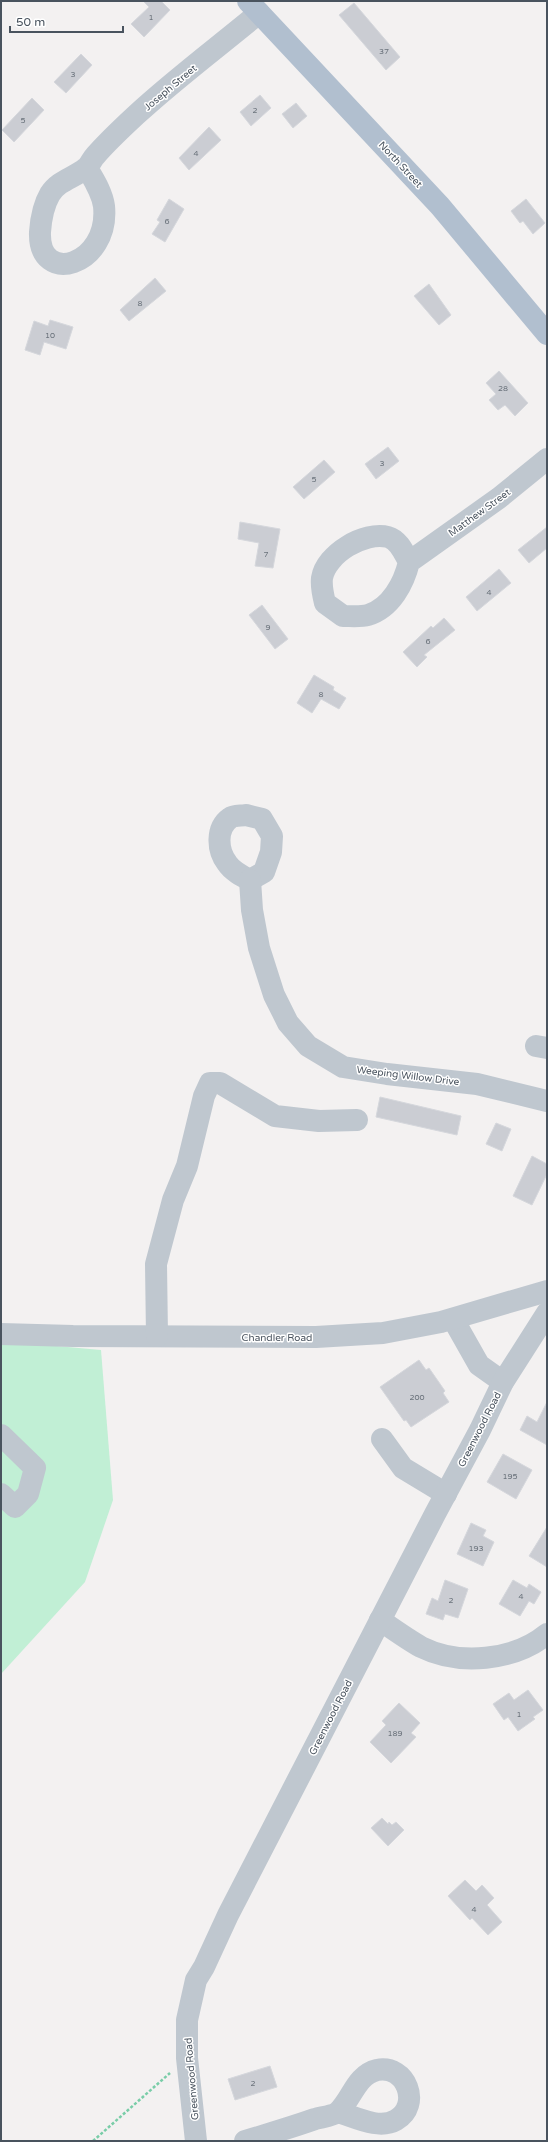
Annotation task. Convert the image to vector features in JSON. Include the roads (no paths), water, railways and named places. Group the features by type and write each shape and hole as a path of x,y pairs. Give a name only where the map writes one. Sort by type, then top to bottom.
{"main road":[{"name":"North Street","path":"254,7 440,206 547,334"}],"street":[{"name":"Joseph Street","path":"87,168 94,157 136,115 254,7"},
{"name":"Matthew Street","path":"409,562 499,498 547,459"},
{"name":"Weeping Willow Drive","path":"250,880 252,910 259,948 274,995 288,1023 308,1046 343,1067 387,1074 477,1084 547,1101"},
{"path":"158,1336 156,1264 173,1200 187,1166 204,1096 210,1083 220,1083 275,1116 319,1121 357,1120"},
{"name":"Chandler Road","path":"1,1334 316,1337 383,1333 453,1319 547,1291"},
{"name":"Greenwood Road","path":"196,2141 187,2058 187,2020 196,1980 204,1967 228,1915 380,1620 480,1430 503,1382 547,1313"},
{"path":"453,1319 479,1365 503,1382"},
{"path":"1,1435 35,1468 28,1494 15,1507 1,1494"},
{"path":"382,1438 403,1468 446,1494"},
{"path":"380,1620 421,1647 438,1654 457,1657 497,1656 531,1644 547,1634"},
{"path":"245,2141 338,2112"}]}
